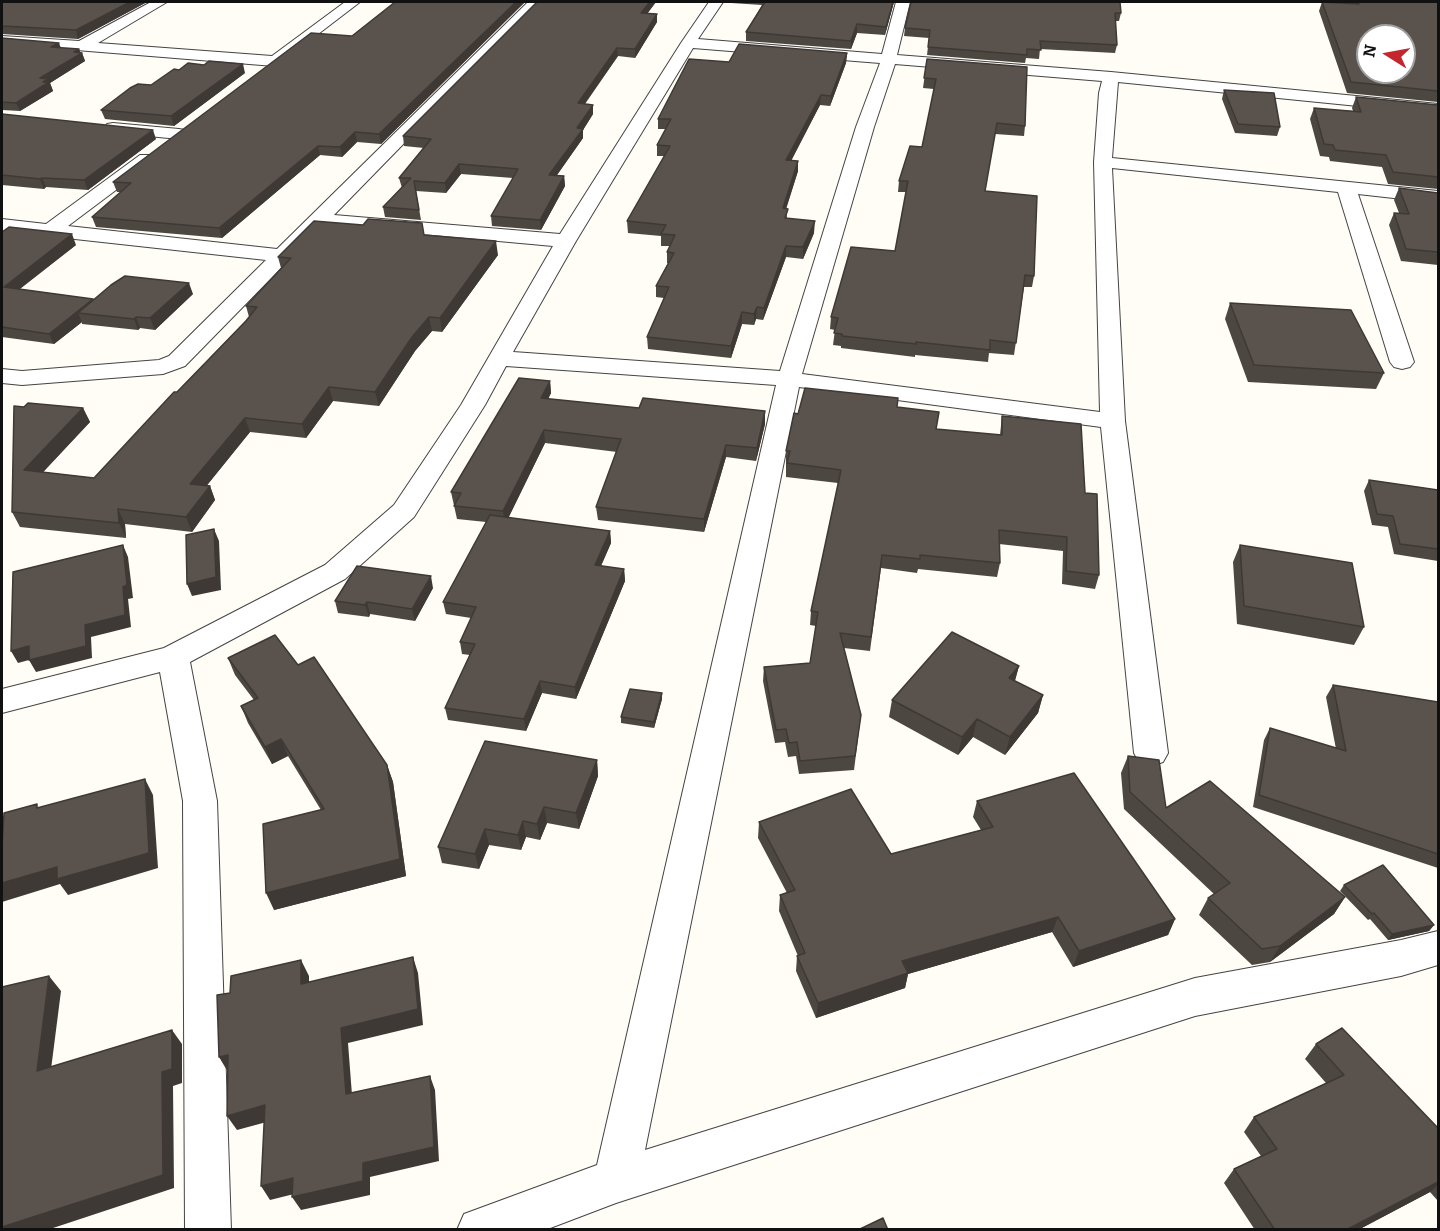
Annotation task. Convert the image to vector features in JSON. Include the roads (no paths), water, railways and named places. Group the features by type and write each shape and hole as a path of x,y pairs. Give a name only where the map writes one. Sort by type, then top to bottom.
{"street":[{"path":"84,45 160,2"},
{"path":"256,75 353,2"},
{"path":"2,396 12,377 163,367 177,361 535,2"},
{"path":"2,701 173,657 335,572 404,511 473,405 566,241 688,43 716,2"},
{"path":"616,1181 789,379 865,127 889,58 903,2"},
{"path":"2,40 274,61"},
{"path":"688,43 1111,77 1438,109"},
{"path":"1111,77 1107,93 1103,162 1113,421 1151,753"},
{"path":"52,229 196,122"},
{"path":"98,126 179,134"},
{"path":"1103,162 1438,197"},
{"path":"1346,187 1402,362"},
{"path":"317,219 566,241"},
{"path":"2,225 282,256"},
{"path":"498,358 789,379 1113,421"},
{"path":"173,657 200,801 208,1230"},
{"path":"480,1230 616,1181 1195,998 1401,958 1438,948"}]}
